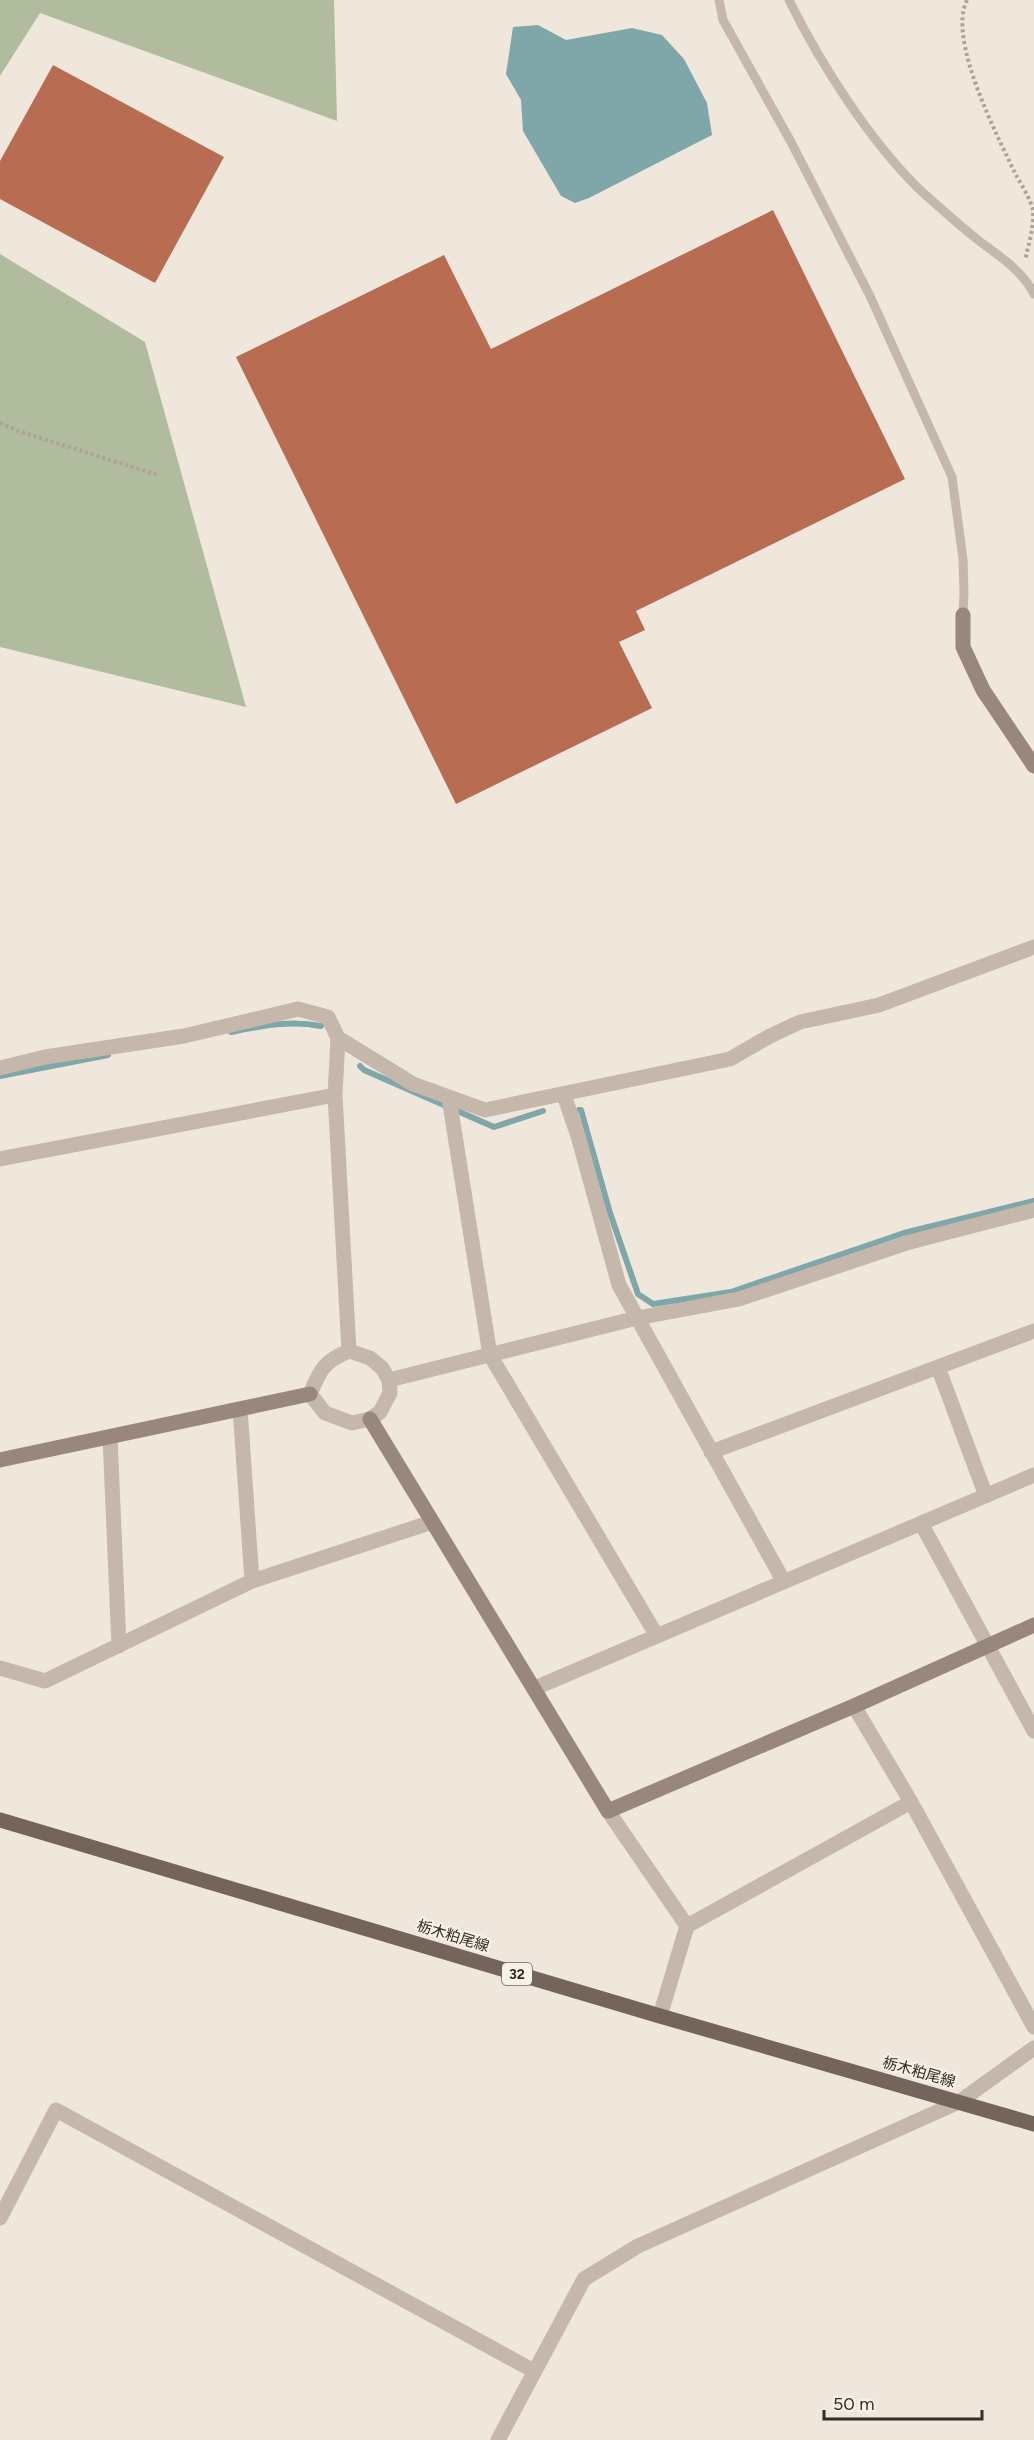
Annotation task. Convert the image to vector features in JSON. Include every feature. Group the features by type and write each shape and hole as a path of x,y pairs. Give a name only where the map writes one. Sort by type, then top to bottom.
{"main road":[{"name":"栃木粕尾線","path":"0,1820 660,2016 1034,2124"}],"street":[{"path":"963,615 963,647 978,679 1034,766"},
{"path":"338,1038 414,1084 485,1110 730,1059 800,1022 879,1005 1034,947"},
{"path":"0,1068 45,1057 184,1036 298,1009 328,1017 338,1038 335,1095 348,1351"},
{"path":"0,1159 335,1095"},
{"path":"564,1095 578,1136 619,1285 784,1582"},
{"path":"449,1098 490,1355 657,1636"},
{"path":"389,1380 637,1318 739,1299 910,1242 1034,1210"},
{"path":"711,1452 1034,1331"},
{"path":"348,1351 370,1358 382,1368 389,1380 390,1393 380,1412 370,1419 352,1423 325,1413 310,1394 317,1376 331,1358 348,1351"},
{"path":"938,1367 986,1496"},
{"path":"0,1461 310,1394"},
{"path":"240,1409 252,1581"},
{"path":"370,1419 608,1811 687,1926"},
{"path":"110,1437 120,1646"},
{"path":"535,1688 1034,1475"},
{"path":"0,1668 45,1681 252,1581 432,1522"},
{"path":"921,1523 1034,1731"},
{"path":"608,1811 989,1647 1034,1624"},
{"path":"854,1706 911,1803 1034,2027"},
{"path":"660,2016 687,1926 911,1803"},
{"path":"498,2440 584,2279 638,2246 959,2102 1034,2048"},
{"path":"0,2218 56,2110 534,2371"}],"lane":[{"path":"719,0 723,20 870,296 952,477 963,559 963,615"},
{"path":"789,0 865,126 918,188 1014,267 1034,294"}],"path":[{"path":"967,0 963,7 964,44 977,86 992,124 1033,209 1033,226 1022,276"},
{"path":"0,423 18,431 158,475"}],"green space":[{"path":"0,0 334,0 337,121 40,13 0,76"},
{"path":"0,254 145,342 246,707 0,647"}],"water":[{"path":"538,25 566,40 632,28 662,35 684,59 707,103 712,135 589,198 575,203 561,196 523,131 521,100 506,74 513,27"}],"building":[{"path":"53,65 224,157 155,283 0,199 0,161"},
{"path":"773,210 905,479 636,611 645,630 619,642 652,708 456,804 236,357 444,255 491,349"}],"waterway":[{"path":"231,1032 286,1024 321,1026"},
{"path":"0,1076 108,1055"},
{"path":"360,1066 364,1070 494,1127 543,1111"},
{"path":"579,1110 581,1110 610,1213 638,1294 653,1304 731,1292 904,1233 1034,1201"}]}
